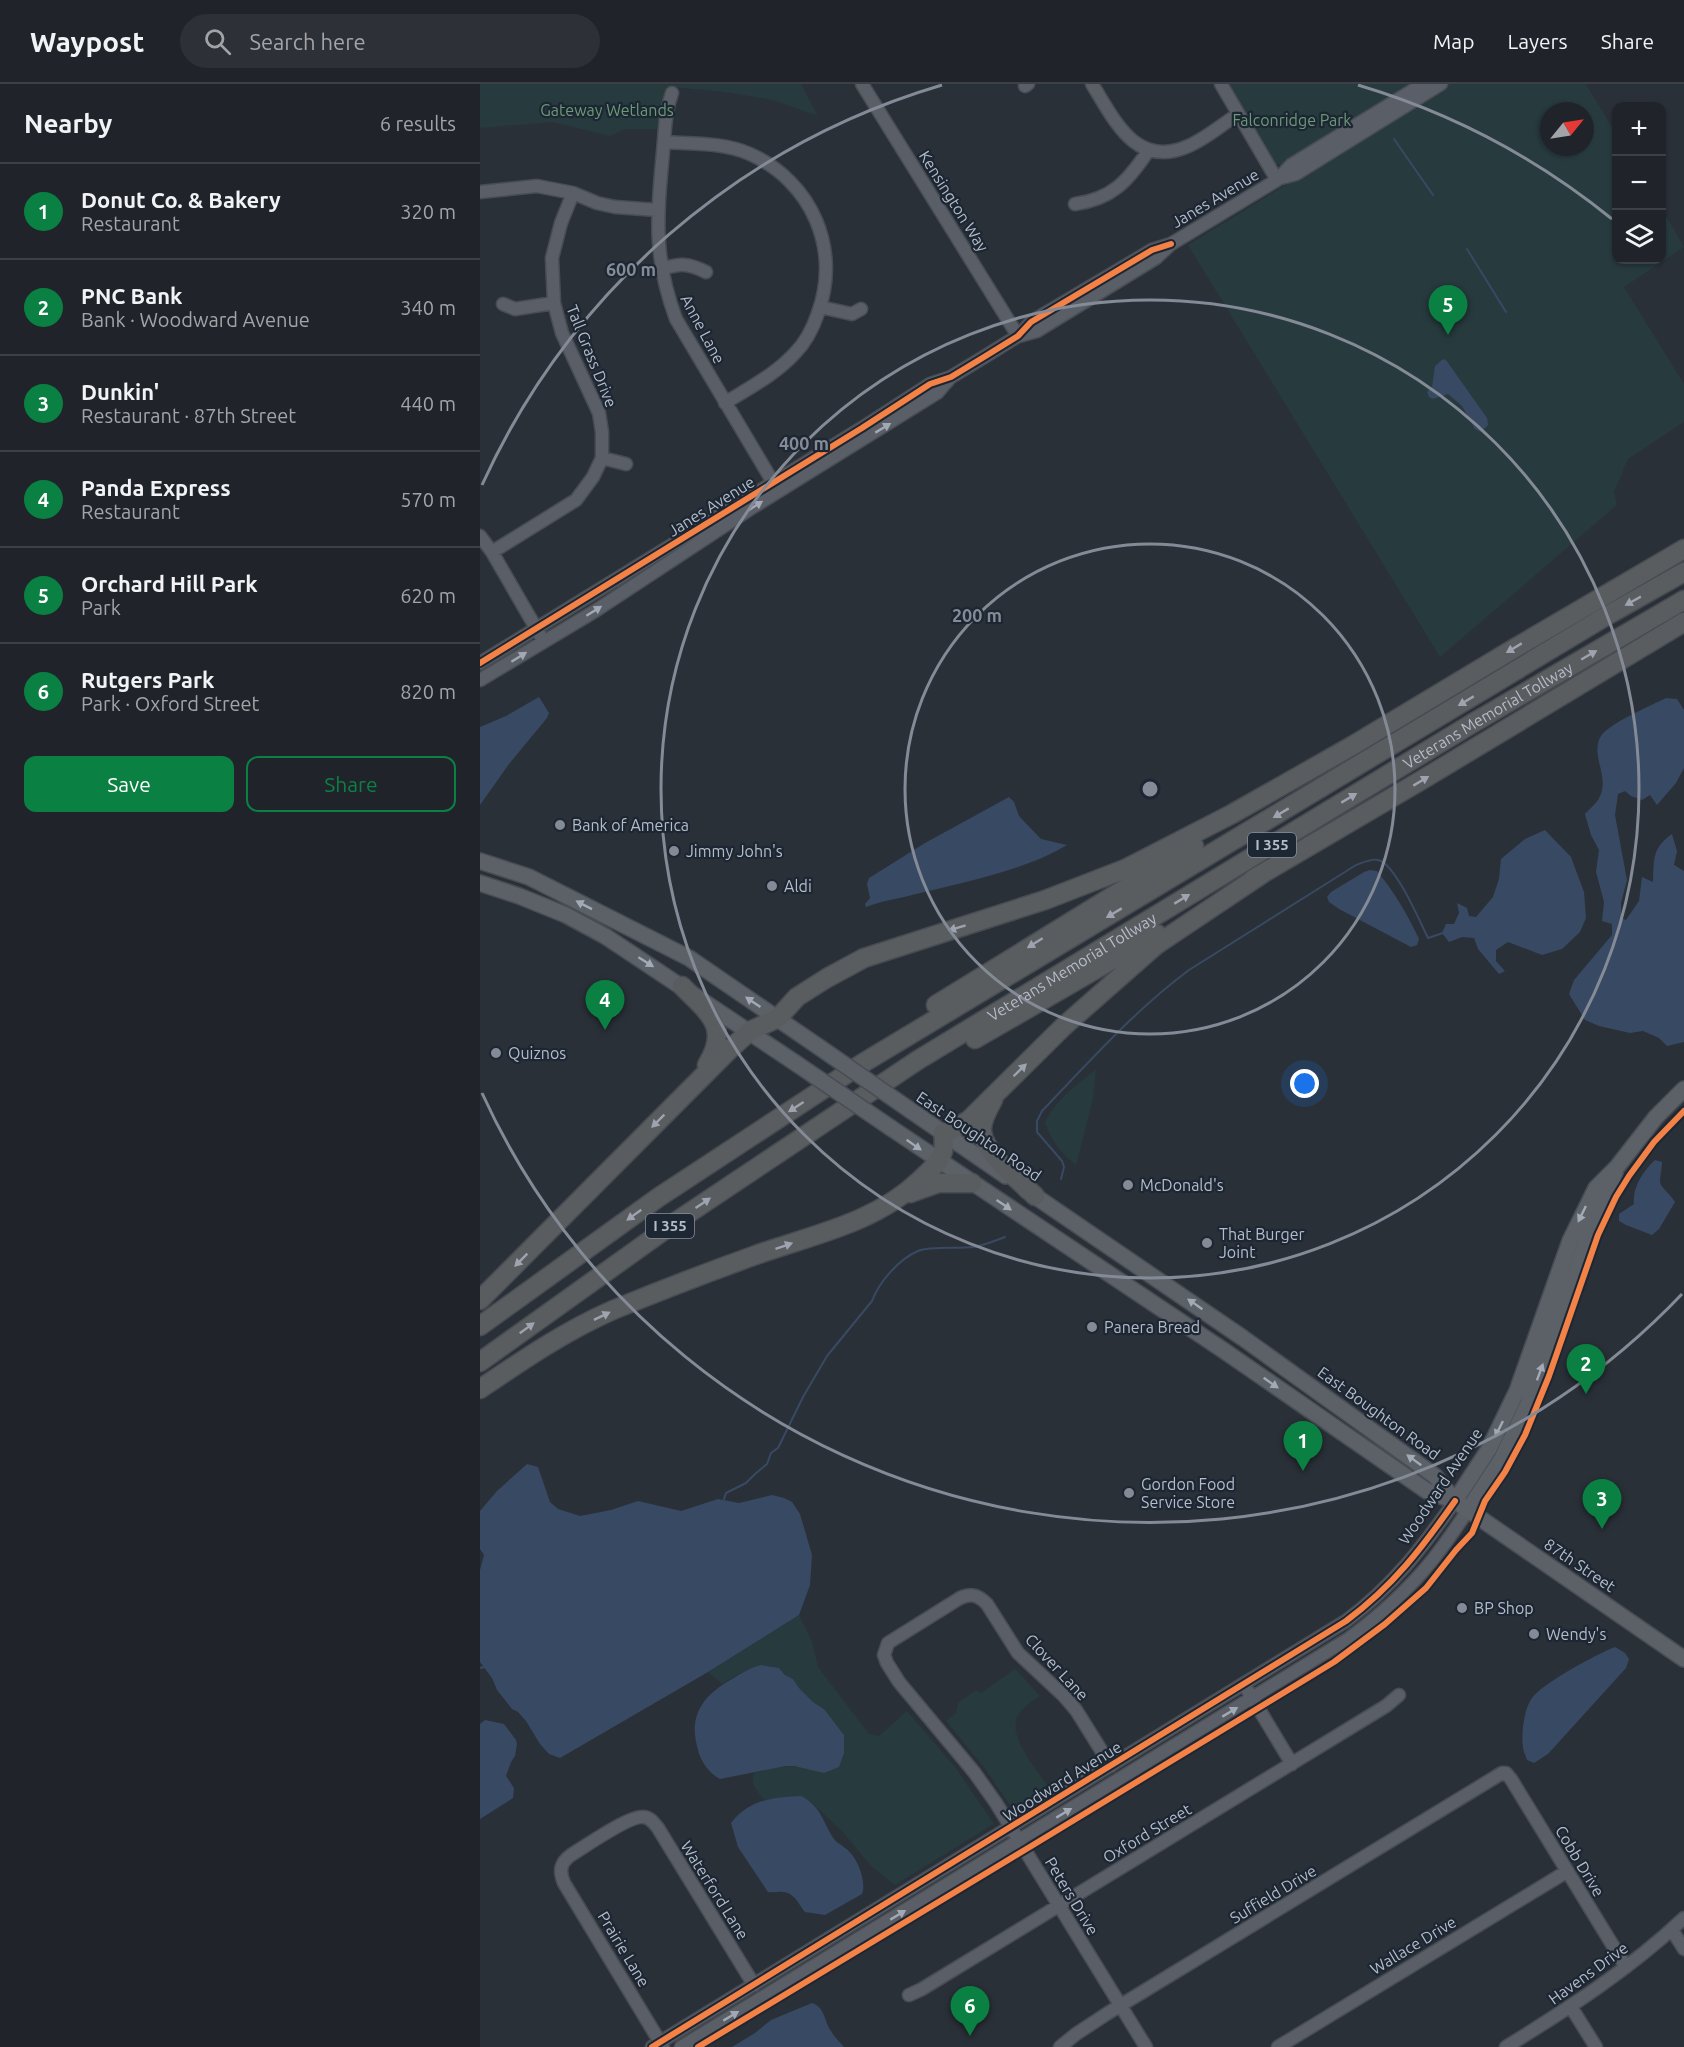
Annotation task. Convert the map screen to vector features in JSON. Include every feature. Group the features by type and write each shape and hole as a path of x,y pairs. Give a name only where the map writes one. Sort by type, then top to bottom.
{"highway":[{"path":"480,1300 750,1031 778,1018 797,997 827,978 864,958 1045,900 1125,869 1232,814 1352,746 1684,549"},
{"name":"Veterans Memorial Tollway","path":"480,1326 659,1197 863,1063 1606,616 1684,572"},
{"name":"Veterans Memorial Tollway","path":"480,1362 677,1221 918,1060 1452,735 1684,600"},
{"path":"864,1095 903,1080 1262,874 1420,782 1684,621"},
{"path":"863,1063 888,1038 933,1008 1040,939 1329,764 1352,746"},
{"path":"480,1389 556,1338 610,1311 744,1259 847,1225 877,1211 897,1198 912,1188 938,1161 942,1152 944,1133 963,1125 1064,1026 1156,945 1262,874"},
{"path":"682,986 712,1018 718,1036 715,1052 699,1080"},
{"path":"997,1092 983,1123 984,1139 994,1156 1035,1196"},
{"path":"897,1198 938,1183 972,1183"}],"main road":[{"name":"East Boughton Road","path":"480,861 529,877 689,958 1243,1338 1435,1476 1455,1501"},
{"path":"480,883 566,915 605,936 1223,1350 1427,1491 1455,1501"},
{"name":"Woodward Avenue","path":"1455,1501 1489,1449 1517,1391 1570,1241 1596,1188 1617,1167 1656,1117 1684,1089"},
{"name":"Woodward Avenue","path":"1468,1510 1502,1458 1528,1404 1588,1238 1617,1167"},
{"name":"87th Street","path":"1455,1501 1684,1659"}],"street":[{"name":"Kensington Way","path":"862,84 1018,336"},
{"path":"1092,84 1125,135 1148,152 1173,151 1186,147 1237,115"},
{"path":"1221,84 1277,180"},
{"name":"Janes Avenue","path":"1277,180 1291,165 1423,84"},
{"name":"Janes Avenue","path":"480,680 595,611 930,384 951,377 1018,336 1031,322 1152,250 1171,244 1277,180 1296,174 1441,84"},
{"name":"Anne Lane","path":"672,93 666,109 657,210 661,269 667,294 676,320 776,487"},
{"path":"664,142 732,148 749,154 782,173 798,190 809,207 820,232 827,266 826,281 811,331 796,352 765,378 724,403"},
{"path":"1075,204 1091,202 1116,190 1132,175 1148,152"},
{"path":"480,192 537,186 573,193 597,203 615,207 657,210"},
{"name":"Tall Grass Drive","path":"492,552 576,500 593,477 602,458 599,413 562,333 554,303 552,258 561,224 573,193"},
{"path":"661,269 681,263 706,272"},
{"path":"503,304 515,309 554,303"},
{"path":"820,307 852,314 861,309"},
{"path":"602,458 626,464"},
{"name":"Janes Avenue","path":"480,663 776,487"},
{"path":"480,536 492,552 544,641"},
{"name":"Woodward Avenue","path":"658,2045 1346,1621 1378,1595 1415,1557 1455,1501"},
{"name":"Woodward Avenue","path":"681,2047 1348,1639 1382,1613 1430,1563 1468,1510"},
{"name":"Peters Drive","path":"974,1595 960,1598 888,1643 885,1649 887,1663 899,1682 979,1779 1146,2047"},
{"name":"Clover Lane","path":"974,1595 987,1604 1018,1653 1076,1710 1111,1766"},
{"path":"1245,1685 1292,1764"},
{"name":"Oxford Street","path":"909,1995 1292,1764 1386,1706 1399,1695"},
{"name":"Cobb Drive","path":"1506,1773 1626,1967"},
{"name":"Suffield Drive","path":"1060,2047 1120,2006 1506,1773"},
{"name":"Waterford Lane","path":"561,1867 564,1860 571,1855 632,1819 644,1817 650,1819 658,1828 754,1985"},
{"name":"Prairie Lane","path":"561,1867 560,1875 564,1883 658,2045"},
{"name":"Wallace Drive","path":"1278,2047 1566,1872"},
{"name":"Havens Drive","path":"1506,2047 1571,2007 1626,1967 1684,1918"},
{"path":"1672,1930 1684,1949"},
{"path":"1571,2007 1596,2047"}],"green space":[{"name":"Gateway Wetlands","path":"480,84 801,84 818,116 773,100 725,92 669,87 661,103 659,129 625,129 610,136 553,122 480,128"},
{"name":"Falconridge Park","path":"1228,84 1417,84 1283,166 1275,163"},
{"path":"1449,84 1586,84 1612,127 1612,264 1658,264 1624,287 1684,384 1684,422 1628,459 1614,492 1617,505 1440,657 1188,245"},
{"path":"1666,216 1684,247 1666,259"},
{"path":"1096,1069 1093,1099 1076,1165 1057,1147 1045,1123 1061,1100"},
{"path":"799,1615 812,1642 818,1667 869,1734 879,1736 907,1711 955,1767 994,1824 895,1885 871,1866 842,1831 811,1802 790,1797 764,1800 754,1784 754,1773 774,1768 797,1767 824,1773 844,1735 824,1709 813,1702 793,1679 779,1668 755,1667 722,1684 708,1672"},
{"path":"1015,1669 1040,1696 1025,1706 1018,1715 1015,1724 1016,1733 1032,1764 1051,1790 1014,1811 984,1767 946,1721 956,1713 958,1703 976,1690 981,1693"}],"water":[{"path":"1443,359 1446,360 1487,418 1488,425 1481,432 1475,429 1462,406 1448,394 1433,399 1429,397 1427,392 1432,387 1435,366"},
{"path":"539,697 549,713 547,718 509,764 480,805 480,727 506,716"},
{"path":"1666,698 1677,699 1684,710 1684,768 1676,783 1657,805 1650,795 1642,800 1625,791 1618,794 1615,815 1627,880 1621,903 1621,918 1626,920 1639,901 1642,877 1653,882 1657,849 1672,834 1677,851 1674,865 1684,871 1684,1042 1667,1046 1659,1038 1643,1031 1630,1033 1599,1026 1585,1020 1569,994 1574,980 1612,935 1612,924 1602,921 1604,902 1596,872 1599,850 1591,835 1585,814 1597,802 1602,792 1598,744 1601,736 1612,726"},
{"path":"1009,797 1014,802 1019,816 1041,839 1067,845 1012,869 866,907 865,904 870,898 867,884 869,878 925,843"},
{"path":"1545,830 1571,857 1584,892 1586,918 1580,932 1562,949 1542,955 1508,942 1496,950 1496,961 1505,971 1499,974 1478,949 1474,938 1462,937 1449,942 1442,933 1446,924 1454,924 1459,913 1457,903 1467,908 1469,916 1476,917 1493,897 1499,879 1501,859 1525,839"},
{"path":"1370,870 1377,871 1400,903 1419,939 1417,945 1411,947 1329,902 1327,897 1331,892"},
{"path":"1655,1160 1662,1162 1660,1182 1675,1202 1659,1229 1652,1235 1619,1221 1619,1214 1634,1204 1639,1180"},
{"path":"527,1464 538,1467 550,1502 558,1509 580,1516 611,1510 638,1501 681,1511 718,1499 739,1503 772,1495 792,1502 800,1514 812,1555 810,1585 799,1615 708,1672 560,1758 549,1754 526,1721 512,1709 497,1690 492,1678 480,1662 480,1570 484,1555 480,1549 480,1511 497,1491"},
{"path":"1615,1647 1625,1653 1629,1659 1626,1668 1548,1754 1534,1763 1527,1760 1522,1741 1523,1728 1527,1708 1532,1698 1558,1677"},
{"path":"761,1665 779,1668 793,1679 813,1702 824,1709 844,1735 844,1753 839,1767 824,1773 786,1766 720,1779 706,1767 699,1754 695,1738 696,1717 700,1708 713,1692 746,1671"},
{"path":"485,1720 504,1724 517,1744 515,1756 506,1776 514,1788 513,1798 480,1819 480,1724"},
{"path":"801,1796 818,1810 834,1839 853,1857 862,1876 862,1894 825,1915 805,1912 794,1897 787,1893 768,1892 738,1847 731,1823 745,1809 762,1801"},
{"path":"812,2003 822,2011 832,2033 844,2047 732,2047 771,2020"}],"waterway":[{"path":"1394,139 1433,195"},
{"path":"1467,249 1506,312"},
{"path":"1061,1179 1064,1167 1062,1161 1037,1132 1037,1121 1042,1111 1131,1019 1189,970 1356,865 1373,860 1385,864 1392,871 1428,938 1443,933"},
{"path":"724,1499 726,1493 746,1483 767,1464 771,1453 778,1448 803,1397 827,1356 872,1301 879,1286 897,1265 923,1249 974,1247 1005,1237"},
{"path":"480,1668 484,1667"}],"cycle path":[{"path":"480,663 930,384 951,377 1018,336 1031,322 1152,250 1171,244"},
{"path":"698,2047 1334,1662 1385,1624 1426,1588 1472,1533 1485,1501 1505,1472 1525,1435 1549,1376 1598,1235 1616,1197 1654,1142 1684,1111"},
{"path":"652,2047 1346,1621 1363,1608 1406,1566 1455,1501"}],"place":[{"name":"Orchard Hill Park","path":"1448,335"},
{"name":"Bank of America","path":"560,825"},
{"name":"Jimmy John's","path":"674,851"},
{"name":"Aldi","path":"772,886"},
{"name":"Panda Express","path":"605,1030"},
{"name":"Quiznos","path":"496,1053"},
{"name":"McDonald's","path":"1128,1185"},
{"name":"That Burger Joint","path":"1207,1243"},
{"name":"Panera Bread","path":"1092,1327"},
{"name":"PNC Bank","path":"1586,1394"},
{"name":"Donut Co. & Bakery","path":"1303,1471"},
{"name":"Gordon Food Service Store","path":"1129,1493"},
{"name":"Dunkin'","path":"1602,1529"},
{"name":"BP Shop","path":"1462,1608"},
{"name":"Wendy's","path":"1534,1634"},
{"name":"Rutgers Park","path":"970,2036"}]}
